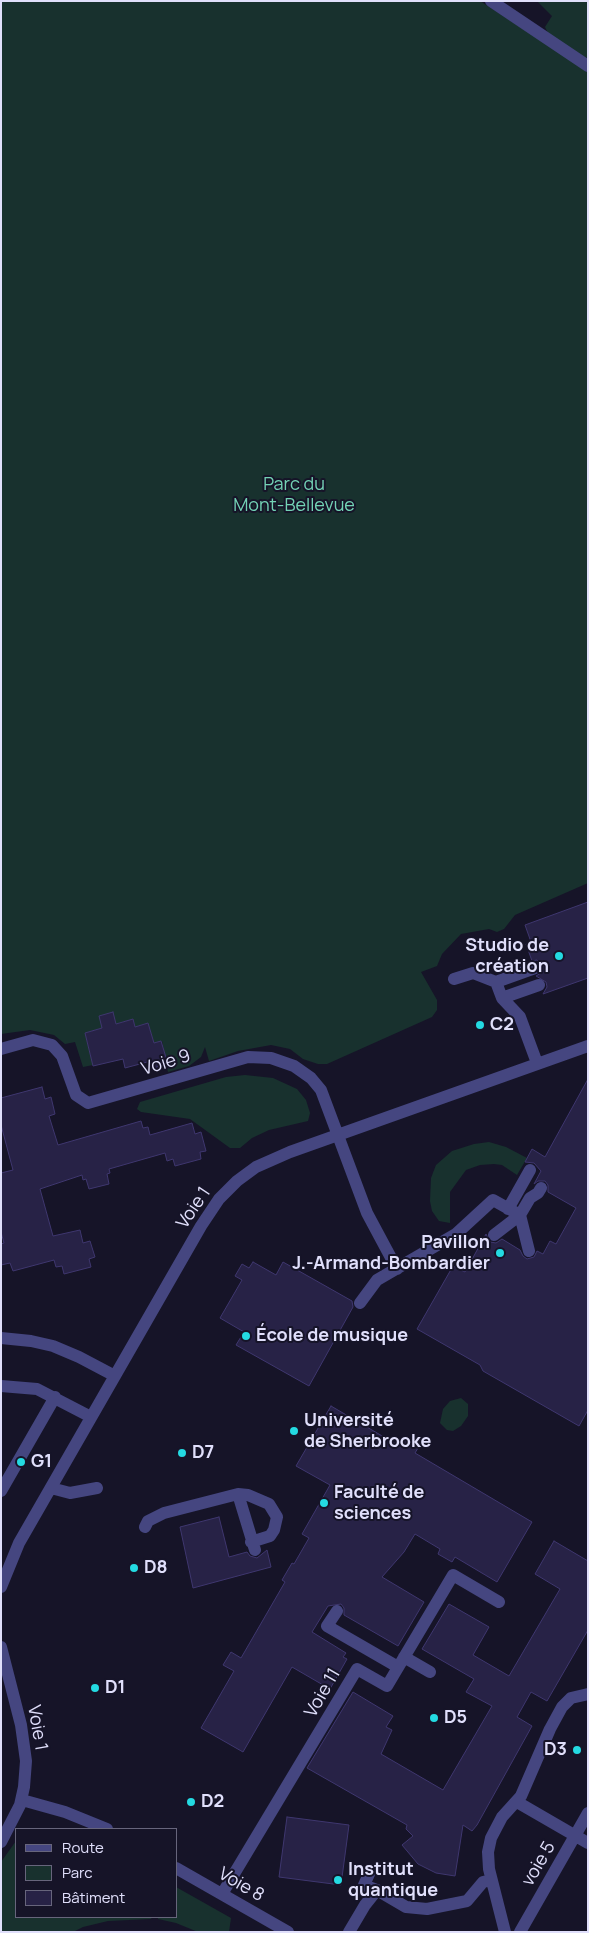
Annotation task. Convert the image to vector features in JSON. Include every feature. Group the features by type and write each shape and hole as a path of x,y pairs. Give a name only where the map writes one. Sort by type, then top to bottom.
{"lane":[{"path":"491,1 588,66"},
{"path":"454,979 473,973 496,982 534,968"},
{"path":"496,982 502,998 520,1017 538,1064"},
{"path":"502,998 539,985"},
{"name":"Voie 9","path":"1,1048 33,1040 52,1045 62,1056 76,1095 84,1102 95,1103 240,1059 264,1057 286,1062 311,1078 324,1097 370,1218 397,1269"},
{"name":"Voie 1","path":"1,1587 14,1552 206,1218 228,1189 242,1177 266,1162 588,1046"},
{"path":"514,1212 530,1170"},
{"path":"494,1235 514,1212 530,1198 538,1194 541,1188"},
{"path":"360,1303 373,1284 456,1234 493,1200 514,1212 529,1251"},
{"path":"1,1338 31,1341 54,1346 115,1376"},
{"path":"1,1386 32,1388 55,1397 91,1417"},
{"path":"1,1491 55,1397"},
{"path":"51,1488 70,1493 97,1488"},
{"path":"145,1527 148,1520 164,1513 238,1494 265,1502 276,1513 277,1522 272,1533 253,1546 238,1494"},
{"name":"Voie 11","path":"222,1894 357,1669 387,1686 453,1575 499,1602"},
{"path":"337,1611 327,1626 368,1650 430,1672"},
{"name":"Voie 1","path":"1,1647 3,1667 25,1748 25,1782 22,1800 14,1820 1,1842"},
{"path":"357,1669 368,1650"},
{"path":"505,1932 491,1880 488,1857 491,1838 502,1817 517,1802 562,1707 571,1698 588,1694"},
{"path":"22,1800 73,1815 105,1828"},
{"path":"517,1802 588,1843"},
{"name":"voie 5","path":"520,1932 588,1813"},
{"name":"Voie 8","path":"178,1869 288,1932"},
{"path":"369,1874 364,1885 377,1890 406,1907 427,1910 467,1901 484,1882 491,1880"},
{"path":"349,1932 364,1905 377,1890"}],"green space":[{"name":"Parc du Mont-Bellevue","path":"1,1 480,1 588,71 588,883 515,915 504,929 497,932 489,929 461,934 442,954 437,966 421,972 437,1000 437,1010 432,1017 327,1064 318,1064 303,1059 290,1049 271,1045 238,1051 209,1061 205,1047 201,1057 189,1066 168,1072 162,1041 154,1043 148,1023 135,1027 133,1019 85,1033 93,1065 83,1067 75,1042 65,1044 54,1035 30,1030 1,1034"},
{"path":"537,1 588,1 588,58 581,56 548,33 545,27 552,16"},
{"path":"245,1075 273,1078 297,1089 306,1100 310,1113 308,1121 269,1130 252,1138 240,1148 230,1148 190,1119 141,1112 137,1109 140,1102 226,1077"},
{"path":"489,1142 506,1147 527,1158 517,1175 502,1165 494,1164 480,1165 466,1170 450,1192 450,1223 439,1221 432,1211 430,1201 431,1178 436,1165 452,1151 474,1144"},
{"path":"461,1398 468,1404 468,1416 461,1426 453,1431 447,1430 440,1423 443,1409 450,1401"},
{"path":"15,1842 15,1918 152,1918 108,1921 83,1927 73,1932 1,1932 1,1862"},
{"path":"178,1888 231,1918 229,1932 198,1932 176,1923 158,1919 178,1918"}],"building":[{"name":"Studio de création","path":"588,902 588,978 543,994 547,987 546,982 536,976 541,973 543,966 537,960 532,961 526,944 531,942 525,925"},
{"path":"113,1012 116,1024 133,1019 135,1027 148,1023 154,1043 161,1041 168,1064 153,1068 151,1061 125,1068 123,1059 93,1066 85,1033 102,1028 99,1016"},
{"name":"Pavillon J.-Armand-Bombardier","path":"588,1079 588,1410 579,1426 483,1371 480,1365 417,1329 453,1266 465,1272 486,1234 490,1242 496,1243 502,1239 520,1250 527,1259 534,1257 537,1251 543,1254 550,1241 556,1244 576,1208 548,1192 548,1185 545,1181 538,1181 534,1184 541,1171 534,1163 525,1162 532,1149 545,1157"},
{"path":"42,1087 45,1099 51,1097 55,1114 49,1116 58,1145 141,1121 143,1128 148,1127 150,1135 192,1123 195,1134 201,1132 206,1151 200,1152 201,1159 175,1166 173,1159 167,1161 165,1153 109,1169 110,1173 107,1174 109,1184 89,1189 86,1179 83,1180 82,1175 40,1189 53,1236 80,1230 83,1243 90,1241 95,1257 89,1259 91,1267 64,1274 62,1266 56,1267 54,1260 13,1271 10,1263 1,1265 1,1244 4,1243 1,1232 1,1173 13,1170 1,1125 1,1098"},
{"path":"253,1262 276,1275 283,1262 352,1301 353,1307 309,1386 236,1345 244,1332 220,1318 242,1280 235,1276 242,1264 249,1268"},
{"path":"331,1406 401,1447 405,1440 418,1448 415,1453 532,1522 497,1582 455,1557 452,1562 438,1554 440,1549 415,1534 404,1552 382,1577 424,1602 398,1646 344,1615 344,1608 341,1604 328,1606 312,1632 346,1653 343,1657 347,1659 330,1689 292,1667 243,1752 201,1728 234,1671 223,1665 231,1652 241,1658 285,1582 282,1580 309,1538 302,1534 330,1485 296,1466"},
{"path":"219,1517 229,1557 247,1552 250,1556 257,1558 267,1550 271,1567 193,1588 180,1527"},
{"path":"554,1541 588,1561 588,1630 547,1701 531,1692 517,1717 532,1726 477,1825 472,1831 463,1825 455,1876 436,1873 418,1864 402,1845 413,1836 406,1829 407,1825 307,1768 353,1692 393,1716 386,1727 392,1730 381,1754 443,1790 492,1706 466,1692 474,1679 422,1649 449,1604 489,1627 473,1655 509,1676 560,1589 535,1574"},
{"path":"287,1817 349,1825 341,1885 279,1877"}],"place":[{"name":"Studio de création","path":"559,956"},
{"name":"C2","path":"480,1025"},
{"name":"Pavillon J.-Armand-Bombardier","path":"500,1253"},
{"name":"École de musique","path":"246,1336"},
{"name":"Université de Sherbrooke","path":"294,1431"},
{"name":"D7","path":"182,1453"},
{"name":"G1","path":"21,1462"},
{"name":"Faculté de sciences","path":"324,1503"},
{"name":"D8","path":"134,1568"},
{"name":"D1","path":"95,1688"},
{"name":"D5","path":"434,1718"},
{"name":"D3","path":"577,1750"},
{"name":"D2","path":"191,1802"},
{"name":"Institut quantique","path":"338,1880"}]}
